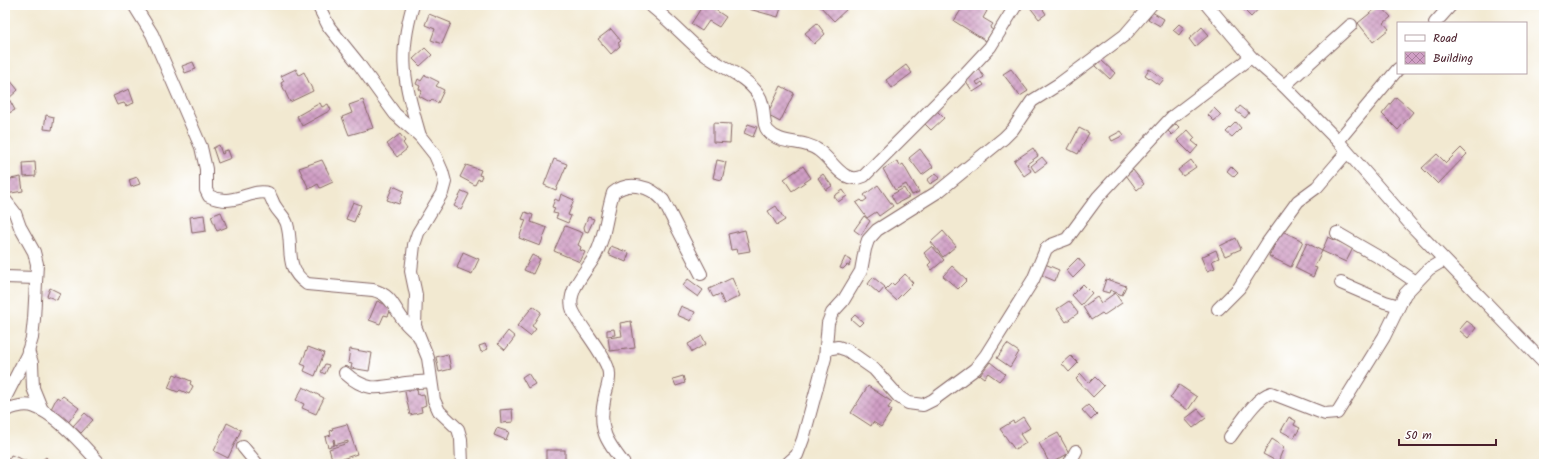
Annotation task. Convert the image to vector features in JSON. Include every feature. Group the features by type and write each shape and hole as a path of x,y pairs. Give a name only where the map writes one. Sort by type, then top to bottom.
{"street":[{"path":"134,5 152,34 201,147 206,169 206,190 209,196 221,200 232,200 263,191 268,192 287,224 290,237 289,253 295,272 300,279 307,284 373,290 383,293 390,299 404,322 418,335"},
{"path":"318,5 329,27 358,62 395,114 420,136 435,155 445,182 442,193 418,233 414,245 411,271 416,294 415,326 428,358 434,400 439,411 458,429 461,440 462,464"},
{"path":"413,5 406,31 403,60 406,87 420,136"},
{"path":"650,5 705,54 746,80 758,94 764,106 765,126 768,132 789,143 801,142 812,146 848,178 858,179 864,176 949,91 990,47 1016,5"},
{"path":"787,464 797,455 803,439 825,358 828,323 832,313 843,301 861,271 868,240 877,230 940,191 1004,138 1013,129 1032,100 1059,84 1125,35 1151,5"},
{"path":"1206,5 1251,56 1284,86 1338,141 1411,225 1544,363"},
{"path":"1436,22 1450,5"},
{"path":"1284,86 1351,25"},
{"path":"826,349 838,346 847,350 874,369 900,397 908,403 924,405 934,400 975,369 986,355 1033,280 1046,249 1051,245 1066,239 1098,196 1172,117 1251,56"},
{"path":"1338,141 1397,70"},
{"path":"1218,309 1239,288 1268,242 1298,201 1318,187 1347,152"},
{"path":"624,464 611,446 602,428 603,403 609,374 608,366 583,329 572,309 571,300 574,289 600,246 614,192 620,187 644,186 655,192 663,200 702,274"},
{"path":"5,200 14,213 20,228 34,252 37,264 34,319 28,351 5,398"},
{"path":"1337,233 1382,259 1416,282"},
{"path":"1230,437 1258,400 1264,395 1271,393 1325,414 1337,413 1380,344 1404,294 1429,269 1444,260"},
{"path":"5,277 36,278"},
{"path":"1340,283 1370,296 1399,306"},
{"path":"28,351 32,363 34,388 42,410"},
{"path":"345,373 360,385 375,389 431,381"},
{"path":"5,410 23,405 35,406 42,410 81,443 100,464"},
{"path":"243,447 257,464"},
{"path":"1069,464 1076,451"}],"building":[{"path":"703,5 708,5 726,17 719,27 709,21 702,31 691,24"},
{"path":"750,5 782,5 778,17 749,9"},
{"path":"819,5 845,5 848,8 834,21"},
{"path":"964,5 978,5 987,11 983,18 993,24 990,28 993,30 986,41 954,21"},
{"path":"1040,5 1046,14 1039,19 1029,6"},
{"path":"1239,5 1262,5 1251,17"},
{"path":"1380,5 1391,17 1384,23 1389,29 1373,42 1358,23"},
{"path":"1152,12 1164,19 1160,26 1148,19"},
{"path":"429,14 451,23 442,44 431,40 435,29 425,25"},
{"path":"817,23 825,34 814,44 805,33"},
{"path":"1179,24 1184,28 1179,35 1173,30"},
{"path":"1202,27 1209,35 1195,47 1189,39"},
{"path":"611,29 621,41 618,43 620,46 611,54 598,39"},
{"path":"425,48 432,55 420,66 413,59"},
{"path":"1101,60 1115,73 1110,79 1096,66"},
{"path":"193,62 196,69 185,73 182,66"},
{"path":"906,65 912,73 892,88 886,80"},
{"path":"978,68 984,77 976,82 978,85 982,82 984,85 973,92 964,78"},
{"path":"296,69 299,75 304,72 313,91 290,102 281,83 284,81 281,76"},
{"path":"1011,69 1028,91 1020,96 1003,74"},
{"path":"1149,69 1164,79 1159,85 1145,75"},
{"path":"425,75 439,82 436,86 444,90 438,103 432,100 430,102 419,96 422,91 419,89 420,86 416,84 418,79 421,81"},
{"path":"10,80 18,90 7,100 5,97 5,83"},
{"path":"781,86 794,93 780,122 767,115"},
{"path":"129,89 134,103 126,106 124,103 117,105 113,96"},
{"path":"1396,97 1413,112 1398,130 1382,114"},
{"path":"9,99 15,110 5,115 5,101"},
{"path":"363,100 373,128 349,135 342,117 352,113 349,105"},
{"path":"320,103 322,107 328,104 331,110 302,126 297,116"},
{"path":"1240,106 1249,113 1245,118 1236,111"},
{"path":"1214,108 1221,115 1214,121 1208,115"},
{"path":"936,110 944,118 931,130 923,122"},
{"path":"46,115 54,117 52,130 44,129"},
{"path":"1236,122 1241,128 1232,137 1226,132"},
{"path":"713,123 731,124 730,143 713,142"},
{"path":"748,124 757,127 753,137 744,133"},
{"path":"1176,124 1180,128 1172,135 1168,131"},
{"path":"1079,128 1089,133 1078,154 1068,149"},
{"path":"1188,130 1195,138 1192,141 1198,146 1191,154 1177,140"},
{"path":"1121,131 1124,135 1112,141 1110,137"},
{"path":"400,134 405,141 403,143 407,149 397,157 387,144"},
{"path":"219,145 222,154 224,153 223,151 228,150 231,158 218,163 213,148"},
{"path":"1033,148 1038,156 1027,164 1031,171 1024,176 1014,161"},
{"path":"1461,148 1467,154 1438,184 1422,168 1437,154 1446,163"},
{"path":"920,149 933,167 922,175 909,158"},
{"path":"1042,157 1047,163 1035,172 1031,166"},
{"path":"554,159 567,164 556,190 544,185"},
{"path":"322,160 333,182 320,188 318,184 309,189 299,168"},
{"path":"717,160 726,162 722,180 713,178"},
{"path":"1191,160 1196,167 1183,176 1178,170"},
{"path":"897,161 900,166 903,164 919,192 912,195 906,184 895,190 883,169"},
{"path":"35,162 36,176 24,177 23,163"},
{"path":"466,165 481,170 479,175 482,176 480,180 478,179 475,185 460,177"},
{"path":"803,166 811,178 792,191 784,179"},
{"path":"1231,166 1238,173 1234,177 1227,171"},
{"path":"1133,170 1144,184 1137,190 1126,175"},
{"path":"936,173 940,178 930,184 927,180"},
{"path":"823,174 832,186 826,190 818,178"},
{"path":"21,177 23,191 6,194 5,180"},
{"path":"137,177 140,184 131,187 129,180"},
{"path":"878,185 893,206 879,216 876,212 867,218 856,203 861,200 863,202 867,199 864,195"},
{"path":"393,186 404,191 399,204 387,200"},
{"path":"904,188 909,197 896,204 891,195"},
{"path":"843,190 847,196 838,202 834,196"},
{"path":"462,191 469,194 461,210 454,206"},
{"path":"561,194 574,200 568,215 571,216 568,223 556,218 558,214 553,213 555,208 552,207 555,199 559,201"},
{"path":"353,202 361,205 354,222 346,219"},
{"path":"776,206 785,220 777,225 768,211"},
{"path":"221,212 227,227 217,231 211,216"},
{"path":"525,212 533,215 531,222 547,228 540,246 519,238 526,220 522,219"},
{"path":"204,215 206,231 192,233 190,217"},
{"path":"864,216 870,221 861,235 854,230"},
{"path":"588,217 594,219 588,232 585,231 584,227"},
{"path":"565,226 583,233 578,245 581,247 580,250 585,252 580,262 554,251"},
{"path":"745,230 750,251 738,253 737,249 731,250 728,234"},
{"path":"943,231 956,246 943,257 931,242"},
{"path":"1282,231 1303,241 1291,267 1269,256"},
{"path":"1328,237 1353,248 1346,262 1322,251"},
{"path":"1236,238 1241,249 1225,256 1220,246"},
{"path":"1307,243 1322,251 1314,267 1317,268 1313,277 1295,268"},
{"path":"611,246 629,253 626,262 608,254"},
{"path":"932,246 944,260 932,270 928,265 931,262 924,253"},
{"path":"1216,250 1219,258 1212,261 1215,268 1207,271 1201,257"},
{"path":"463,252 479,259 472,274 457,268"},
{"path":"532,255 540,259 533,274 524,270"},
{"path":"845,257 851,260 849,266 847,265 843,269 840,268"},
{"path":"1078,258 1085,266 1073,278 1066,270"},
{"path":"1045,264 1059,270 1055,281 1041,275"},
{"path":"952,266 967,280 958,289 943,276"},
{"path":"905,274 913,283 896,300 885,290 892,283 894,285"},
{"path":"873,277 885,287 879,294 868,284"},
{"path":"732,278 740,296 724,304 720,294 713,297 709,289"},
{"path":"688,279 703,290 698,297 683,286"},
{"path":"1106,279 1126,286 1122,295 1110,290 1109,293 1102,291"},
{"path":"1083,284 1092,293 1081,305 1072,295"},
{"path":"50,288 60,293 57,300 47,296"},
{"path":"1115,293 1122,303 1104,315 1102,313 1091,320 1083,307 1097,297 1101,303"},
{"path":"377,301 392,307 388,316 384,315 380,324 369,320"},
{"path":"1069,301 1078,313 1066,322 1057,309"},
{"path":"533,306 541,312 532,326 536,329 530,336 517,326"},
{"path":"681,306 695,312 691,321 677,315"},
{"path":"855,315 863,322 859,326 851,319"},
{"path":"631,321 635,348 610,351 608,338 622,336 620,323"},
{"path":"1467,321 1476,328 1468,338 1459,330"},
{"path":"614,329 615,335 607,336 607,330"},
{"path":"508,331 515,337 505,350 498,344"},
{"path":"702,336 706,344 692,352 688,344"},
{"path":"485,344 488,349 481,352 479,346"},
{"path":"1007,344 1019,352 1010,367 997,358"},
{"path":"308,347 324,353 315,376 304,371 306,366 301,364"},
{"path":"350,349 372,353 369,371 351,368 352,364 348,363"},
{"path":"448,354 451,369 439,372 436,357"},
{"path":"1071,356 1078,363 1069,372 1062,364"},
{"path":"990,362 1005,374 999,381 988,373 984,378 980,375"},
{"path":"325,364 329,365 325,374 321,372"},
{"path":"528,373 535,384 528,388 522,377"},
{"path":"174,374 191,381 190,384 193,386 189,394 180,390 178,392 168,388"},
{"path":"1081,374 1089,383 1095,377 1104,386 1093,397 1076,379"},
{"path":"683,376 685,383 676,386 673,379"},
{"path":"1179,385 1197,397 1188,410 1170,398"},
{"path":"868,386 892,402 888,408 892,410 881,427 873,422 871,426 851,413"},
{"path":"303,387 324,398 316,414 302,408 304,404 296,400"},
{"path":"417,389 418,395 424,394 426,405 421,407 422,412 410,415 405,392"},
{"path":"63,396 79,408 67,424 50,411 57,397 60,399"},
{"path":"1088,405 1097,414 1091,420 1082,410"},
{"path":"512,409 513,422 501,423 500,410"},
{"path":"1198,409 1206,418 1193,428 1185,419"},
{"path":"85,413 93,420 81,433 73,426"},
{"path":"1023,417 1030,428 1020,434 1026,443 1015,450 1000,429"},
{"path":"1289,417 1296,421 1294,425 1300,428 1294,438 1281,431"},
{"path":"227,423 241,430 228,458 214,451"},
{"path":"347,424 357,454 333,462 329,449 348,443 348,441 335,445 334,439 334,445 328,447 325,437 331,435 330,431 333,430 332,428"},
{"path":"497,428 509,432 506,440 494,435"},
{"path":"1058,433 1069,453 1050,464 1039,443"},
{"path":"1272,439 1284,447 1278,462 1263,454"},
{"path":"546,450 565,450 565,464 546,464"},
{"path":"11,455 26,461 25,464 5,464 7,458 9,459"},
{"path":"46,457 52,464 37,464"}]}
